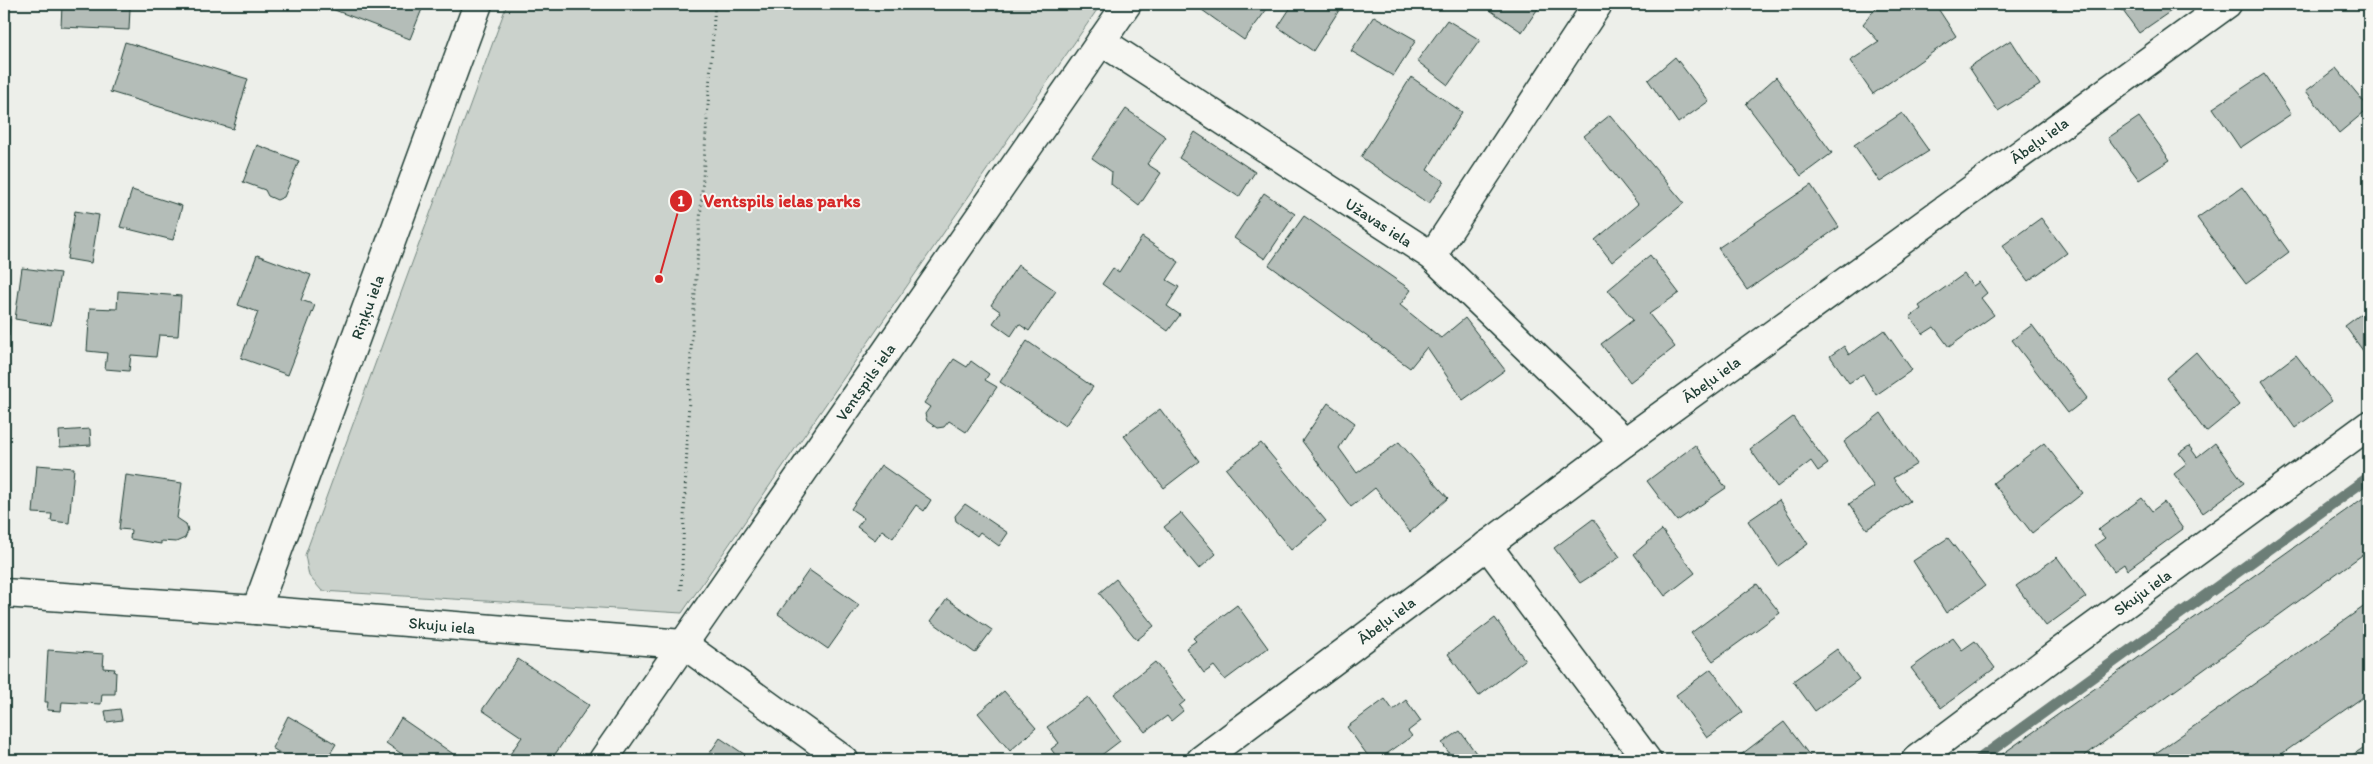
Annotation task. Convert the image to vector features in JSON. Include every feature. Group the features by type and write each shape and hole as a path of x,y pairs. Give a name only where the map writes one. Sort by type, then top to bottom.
{"street":[{"name":"Riņķu iela","path":"256,610 478,4"},
{"name":"Ventspils iela","path":"603,760 1126,4"},
{"path":"1432,256 1598,4"},
{"name":"Ābeļu iela","path":"1201,760 1625,442 2227,4"},
{"name":"Užavas iela","path":"1101,41 1432,256 1625,442"},
{"name":"Skuju iela","path":"1916,760 2054,656 2369,425"},
{"path":"1487,545 1647,760"},
{"name":"Skuju iela","path":"4,593 256,610 683,644"},
{"path":"683,644 844,760"}],"path":[{"path":"683,644 681,600 691,351 715,4"}],"shaded area":[{"path":"507,4 1101,4 682,613 322,591 309,576 305,555"}],"building":[{"path":"319,4 424,4 410,39"},
{"path":"1196,4 1268,4 1270,5 1244,40"},
{"path":"1293,4 1343,4 1313,51 1278,27"},
{"path":"1481,4 1541,4 1522,32"},
{"path":"1687,4 1707,4 1701,12"},
{"path":"1879,4 1935,4 1956,36 1873,94 1850,61 1879,42 1863,24"},
{"path":"2118,4 2166,4 2171,11 2139,33"},
{"path":"62,5 130,8 129,30 61,27"},
{"path":"1374,16 1416,40 1393,76 1351,51"},
{"path":"1447,20 1480,40 1448,85 1417,61"},
{"path":"2011,40 2040,85 1998,111 1969,67"},
{"path":"125,42 248,79 233,129 110,92"},
{"path":"1675,57 1709,101 1678,123 1648,80"},
{"path":"2336,68 2369,108 2339,133 2306,91"},
{"path":"2264,74 2291,114 2240,148 2213,108"},
{"path":"1411,77 1462,112 1427,170 1444,181 1429,204 1361,157"},
{"path":"1776,77 1832,153 1801,176 1746,104"},
{"path":"1126,109 1166,137 1147,164 1161,173 1139,206 1111,184 1112,172 1092,158"},
{"path":"1902,113 1929,151 1880,182 1854,145"},
{"path":"1610,115 1684,203 1612,262 1595,240 1638,204 1584,136"},
{"path":"2139,117 2170,160 2139,180 2108,138"},
{"path":"1195,132 1255,172 1239,197 1179,158"},
{"path":"257,145 299,161 284,197 277,200 268,196 265,190 243,182"},
{"path":"1811,185 1839,227 1747,290 1718,248"},
{"path":"2242,187 2289,252 2246,284 2197,218"},
{"path":"132,190 182,206 173,240 120,227"},
{"path":"1264,193 1295,214 1265,259 1234,238"},
{"path":"75,211 99,215 91,263 67,259"},
{"path":"1304,216 1411,290 1400,305 1441,338 1465,318 1505,370 1463,400 1427,347 1410,368 1269,265"},
{"path":"2041,218 2067,253 2028,281 2002,246"},
{"path":"1142,237 1179,262 1167,280 1179,287 1167,306 1180,315 1168,331 1102,284 1113,268 1119,272"},
{"path":"257,255 311,275 301,300 315,305 288,375 241,358 258,312 238,305"},
{"path":"1650,255 1679,293 1649,314 1675,347 1630,382 1601,344 1633,320 1608,290"},
{"path":"1018,265 1056,291 1029,331 1019,324 1011,336 993,323 1001,312 991,305"},
{"path":"22,268 60,273 51,325 15,319"},
{"path":"1964,274 1973,286 1979,282 1987,293 1981,298 1994,315 1949,347 1934,327 1923,334 1910,317 1921,309 1919,306"},
{"path":"118,291 181,296 178,336 159,335 156,357 131,355 129,371 105,369 107,353 87,351 90,308 117,309"},
{"path":"2369,308 2369,359 2345,326"},
{"path":"4,318 10,319 9,336 4,335"},
{"path":"2032,325 2087,398 2068,413 2012,340"},
{"path":"1884,330 1912,370 1876,395 1863,374 1849,383 1830,356 1844,346 1849,355"},
{"path":"1027,341 1093,387 1065,426 1000,382"},
{"path":"2196,352 2239,405 2206,432 2166,378"},
{"path":"2296,355 2332,401 2295,428 2262,381"},
{"path":"954,359 967,367 971,361 989,374 985,380 997,387 966,432 949,421 944,427 937,428 927,421 925,414 930,407 924,403"},
{"path":"1328,403 1355,423 1339,448 1357,473 1399,442 1448,498 1410,532 1375,488 1351,507 1302,441"},
{"path":"1160,409 1199,461 1164,488 1124,436"},
{"path":"1881,413 1917,464 1893,478 1910,501 1867,529 1849,504 1874,487 1844,442"},
{"path":"1793,417 1828,464 1818,471 1811,461 1777,487 1750,449"},
{"path":"90,429 91,445 60,447 59,431"},
{"path":"1261,443 1326,521 1291,550 1226,469"},
{"path":"2044,443 2083,493 2032,533 1993,483"},
{"path":"2215,443 2244,483 2203,513 2174,474 2187,464 2179,453 2189,446 2197,457"},
{"path":"1695,445 1726,488 1677,521 1647,481"},
{"path":"37,465 74,468 69,523 51,521 52,514 33,513"},
{"path":"881,465 931,500 924,511 916,505 893,538 882,530 875,540 857,527 864,518 851,509"},
{"path":"126,475 182,483 177,518 186,524 188,531 185,538 176,542 161,541 161,544 130,539 131,530 119,529"},
{"path":"2369,494 2369,550 2079,760 1994,760"},
{"path":"2142,498 2152,511 2164,502 2183,529 2127,570 2124,564 2114,571 2095,545 2105,538 2098,530"},
{"path":"1779,500 1808,544 1778,566 1748,521"},
{"path":"965,504 1008,533 999,546 980,532 977,536 956,521 955,516"},
{"path":"1181,513 1216,554 1199,569 1164,527"},
{"path":"1593,519 1620,557 1580,583 1554,548"},
{"path":"1662,530 1695,573 1665,596 1634,554"},
{"path":"1948,538 1985,586 1946,613 1913,561"},
{"path":"2057,557 2086,597 2046,626 2016,586"},
{"path":"809,570 859,605 828,649 778,614"},
{"path":"1116,579 1154,626 1137,640 1099,593"},
{"path":"1757,584 1780,613 1713,661 1691,633"},
{"path":"947,599 992,630 975,653 931,621"},
{"path":"2369,603 2369,693 2273,760 2146,760"},
{"path":"1237,605 1268,648 1225,680 1214,666 1204,673 1186,648 1196,641 1193,638"},
{"path":"1495,618 1525,660 1479,696 1448,654"},
{"path":"1953,638 1962,650 1975,641 1995,668 1941,708 1911,668"},
{"path":"1837,649 1859,679 1815,711 1793,681"},
{"path":"48,650 104,654 103,668 115,669 114,672 116,672 115,694 102,694 101,704 62,702 61,711 47,710 48,702 45,702"},
{"path":"518,659 589,705 551,760 506,760 522,737 482,710"},
{"path":"1155,662 1185,701 1179,706 1183,711 1171,721 1167,716 1145,732 1114,694"},
{"path":"1711,669 1743,712 1707,738 1676,695"},
{"path":"1004,691 1036,728 1010,751 978,713"},
{"path":"1088,697 1120,741 1095,760 1072,760 1069,757 1065,760 1059,760 1051,749 1059,743 1047,727"},
{"path":"1385,699 1393,710 1406,700 1421,721 1408,731 1412,736 1378,760 1371,760 1347,727"},
{"path":"120,709 122,720 107,722 105,711"},
{"path":"288,716 336,744 326,760 291,760 272,748"},
{"path":"401,718 462,760 410,760 386,743"},
{"path":"1784,722 1813,760 1734,760"},
{"path":"1460,731 1481,760 1454,760 1442,743"},
{"path":"720,738 753,760 705,760"},
{"path":"2369,744 2369,760 2345,760"}],"waterway":[{"path":"1978,760 2369,477"}],"place":[{"name":"Ventspils ielas parks","path":"659,279"}]}
